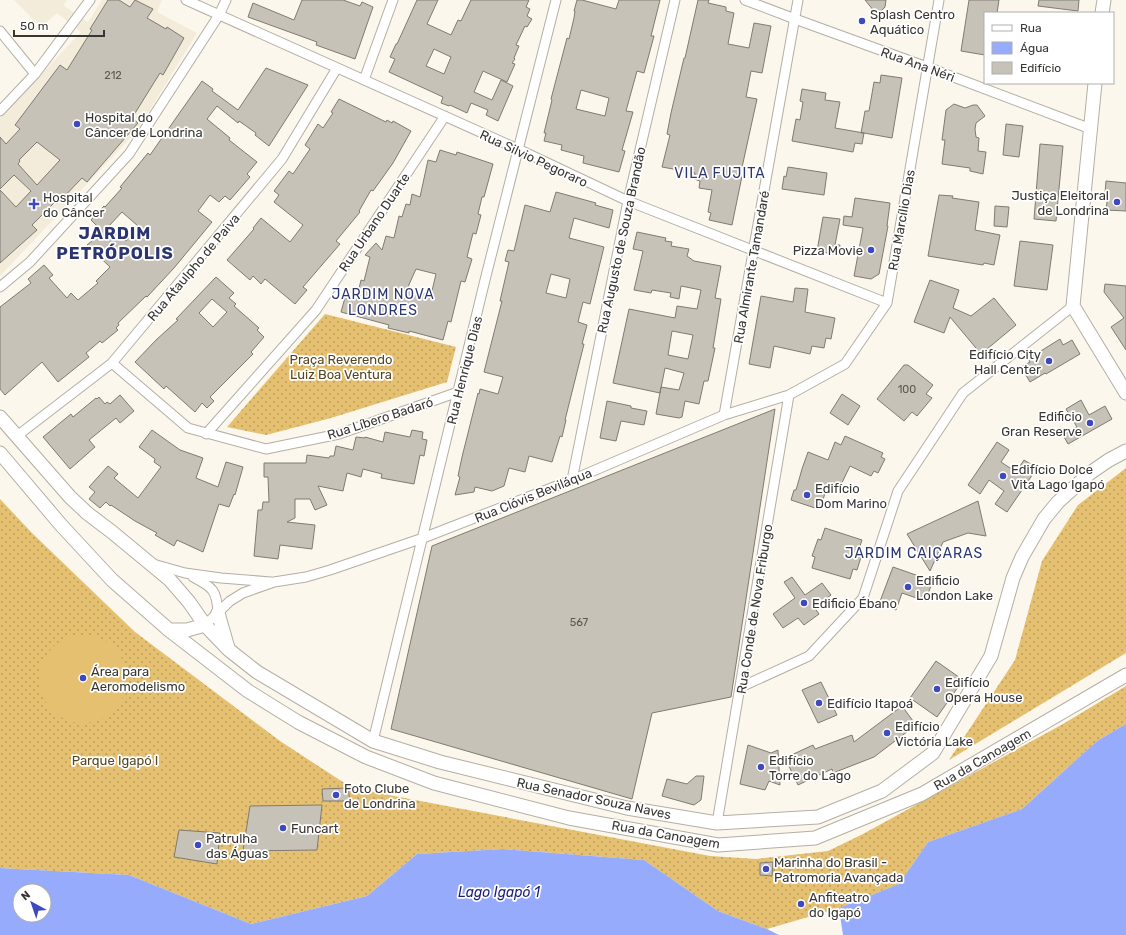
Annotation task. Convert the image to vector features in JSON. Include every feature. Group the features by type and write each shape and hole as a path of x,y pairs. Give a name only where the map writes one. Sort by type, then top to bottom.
{"main road":[{"path":"1102,12 1104,0"},
{"path":"1095,84 1073,306 1126,393"},
{"name":"Rua Senador Souza Naves","path":"0,417 70,497 87,513 170,580 189,602 204,625 228,650 257,672 372,741 440,762 627,808 717,823 818,817 882,791 933,753 992,656 1013,578 1022,557 1044,519 1058,502 1090,473 1126,451"},
{"name":"Rua da Canoagem","path":"0,453 61,525 112,580 169,630 248,691 298,722 366,757 434,783 569,818 718,845 815,838 922,794 1126,675"},
{"path":"218,614 228,650"},
{"path":"169,630 187,630 204,625"}],"street":[{"path":"0,112 35,74 90,0"},
{"name":"Rua Silvio Pegoraro","path":"186,0 444,116 628,201 887,303"},
{"path":"0,287 30,262 129,154 219,15 226,0"},
{"path":"364,80 393,0"},
{"name":"Rua Henrique Dias","path":"372,741 556,0"},
{"name":"Rua Augusto de Souza Brandão","path":"572,480 628,201 675,0"},
{"name":"Rua Ana Néri","path":"745,0 794,20 928,67 1091,129"},
{"name":"Rua Almirante Tamandaré","path":"724,415 798,0"},
{"name":"Rua Marcílio Dias","path":"789,395 845,364 887,303 939,0"},
{"path":"0,31 35,74"},
{"name":"Rua Ataulpho de Paiva","path":"17,436 112,363 282,159 337,68"},
{"name":"Rua Urbano Duarte","path":"206,434 316,310 444,116"},
{"path":"741,687 810,656 863,598 898,491 963,393 1073,306"},
{"name":"Rua Líbero Badaró","path":"112,363 188,428 266,449 339,434 458,392"},
{"name":"Rua Clóvis Beviláqua","path":"204,625 218,614 230,601 243,593 274,582 306,577 330,570 423,538 572,480 724,415 789,395"},
{"name":"Rua Conde de Nova Friburgo","path":"717,823 789,395"},
{"name":"Rua Clóvis Beviláqua","path":"149,562 185,573 221,578 274,582"},
{"path":"185,573 207,584 215,593 218,603 218,614"}],"shaded area":[{"name":"Hospital do Câncer","path":"14,0 67,0 63,5 88,22 102,0 162,0 157,12 197,33 137,131 0,276 0,118 81,32 57,13 41,27"}],"green space":[{"name":"Praça Reverendo Luiz Boa Ventura","path":"325,314 456,347 447,382 331,418 266,435 227,427"},
{"path":"1126,468 1126,653 949,760 1015,660 1042,561 1078,505"},
{"name":"Parque Igapó I","path":"0,499 32,533 135,632 280,741 352,788 710,856 756,859 828,851 863,834 1063,724 1126,686 1126,724 1097,741 1022,809 928,842 899,884 839,908 767,929 718,911 644,860 503,849 417,854 367,896 251,924 129,875 0,868"},
{"name":"Área para Aeromodelismo","path":"83,635 100,638 108,642 120,654 124,662 127,679 124,696 120,704 108,716 100,720 83,723 66,720 58,716 46,704 42,696 39,679 42,662 46,654 58,642 66,638"}],"water":[{"path":"1126,724 1126,935 843,935 839,908 899,884 928,842 1022,809 1097,741"},
{"name":"Lago Igapó 1","path":"503,849 644,860 718,911 779,935 0,935 0,868 129,875 251,924 367,896 417,854"}],"building":[{"name":"Hospital do Câncer","path":"108,0 119,0 130,7 135,0 153,9 147,18 166,29 167,27 184,38 163,75 160,73 132,118 138,123 87,182 82,178 57,204 55,202 32,225 37,230 0,263 0,190 16,207 31,191 14,175 0,189 0,137 6,144 20,129 15,125 60,65 67,70 92,30 90,29","holes":["37,142 60,160 37,185 18,164 20,161 19,160"]},
{"path":"302,0 343,0 360,6 362,2 373,7 355,59 316,45 317,42 248,17 253,3 294,20"},
{"path":"417,0 438,0 427,24 451,35 458,20 461,21 471,0 529,0 526,7 530,9 527,16 532,19 527,27 525,26 516,45 519,46 514,58 515,59 512,63 515,64 507,82 483,71 474,92 492,100 501,80 513,86 498,121 486,115 488,110 471,103 467,113 450,105 441,103 443,97 389,72 395,59 390,57","holes":["434,49 451,57 444,74 426,66"]},
{"path":"577,0 616,9 619,0 660,0 651,36 654,36 644,73 637,71 626,111 633,112 622,150 625,151 619,172 583,163 584,156 561,150 562,145 544,141 546,133 544,133 551,99 567,38 569,39 574,18","holes":["581,90 609,98 605,116 576,109"]},
{"path":"698,0 709,0 708,3 726,7 726,11 734,13 728,44 749,48 754,23 771,26 762,73 751,71 746,97 757,99 741,172 743,172 732,225 709,220 711,213 708,212 712,190 699,188 700,181 694,179 695,173 662,167 670,135 667,134 671,113"},
{"path":"865,0 886,0 885,7 881,11 874,11"},
{"path":"969,0 999,0 997,12 984,12 984,55 961,51"},
{"path":"1039,0 1079,0 1078,11 1038,6"},
{"path":"266,68 308,85 269,146 255,135 256,133 239,121 238,123 217,106 207,119 230,138 229,140 257,162 247,174 250,177 230,200 225,196 219,202 210,195 198,211 212,222 174,268 147,297 146,296 118,323 119,325 116,328 118,330 102,343 100,341 86,353 89,357 58,382 42,362 5,395 0,389 0,307 31,283 28,279 44,265 53,275 49,278 67,298 71,293 78,300 98,283 96,281 110,267 87,245 93,240 91,238 100,229 91,220 122,188 120,187 148,153 150,155 202,81 213,89 212,91 238,110","holes":["122,212 138,226 126,241 108,227"]},
{"path":"881,75 902,78 892,138 864,133 862,144 855,143 853,152 792,141 796,119 800,120 803,102 800,101 802,89 826,93 825,100 840,102 835,128 861,132 865,111 869,111 874,82 880,83"},
{"path":"339,99 386,122 387,120 392,123 393,121 411,131 393,163 373,191 371,190 359,211 360,212 336,241 340,244 303,287 307,290 295,304 265,279 261,284 253,276 250,280 227,260 254,229 253,228 261,218 290,242 303,225 274,202 279,195 274,191 289,171 293,174 310,149 305,145 318,124 323,128 333,113 331,112"},
{"path":"954,104 965,108 977,105 985,116 976,123 975,129 976,137 979,138 978,151 986,152 983,174 970,171 970,168 942,164 945,140 942,140 946,110"},
{"path":"1006,124 1023,126 1019,157 1003,155"},
{"path":"1040,144 1063,146 1056,221 1034,219"},
{"path":"440,150 456,155 457,152 493,164 484,197 482,197 478,214 481,215 476,234 473,233 467,257 472,259 465,282 461,281 451,322 448,321 443,340 409,331 409,333 388,328 389,325 341,312 346,294 357,297 361,280 364,281 370,257 365,255 376,243 382,250 386,236 394,238 399,216 402,217 406,204 410,205 412,194 420,197 428,160 436,162","holes":["416,269 436,274 431,295 407,289"]},
{"path":"788,167 827,173 824,195 782,189 784,176 786,177"},
{"name":"Justiça Eleitoral de Londrina","path":"1106,181 1126,183 1126,211 1106,210 1108,194 1105,193"},
{"path":"556,192 596,203 595,205 613,210 609,228 574,218 569,238 604,247 590,304 583,302 578,322 587,325 582,344 584,344 562,437 560,436 552,462 529,456 525,472 509,468 504,486 492,491 475,487 474,492 455,495 460,477 458,476 462,457 478,393 479,394 480,389 498,394 503,377 484,372 502,301 500,301 509,262 505,261 508,250 514,251 525,205 550,212","holes":["551,274 570,279 566,298 546,293"]},
{"path":"939,195 953,196 952,198 979,202 975,230 1000,235 994,265 984,263 983,265 928,256"},
{"path":"855,198 890,203 888,226 879,274 871,279 854,276 863,228 843,225 844,216 852,217"},
{"path":"995,206 1009,207 1007,227 994,226"},
{"path":"823,217 840,219 835,245 840,245 839,255 817,251"},
{"path":"637,232 666,238 665,241 672,242 671,246 689,249 687,256 694,261 721,266 715,298 721,299 713,348 715,348 708,381 704,381 699,404 685,401 682,417 679,418 656,414 660,393 613,383 629,309 675,318 677,306 697,309 701,290 681,286 679,299 670,297 671,293 652,290 651,293 634,290 643,251 633,249","holes":["672,331 693,335 688,359 668,355","665,368 684,373 679,390 661,387"]},
{"path":"1020,241 1053,245 1047,290 1014,286"},
{"path":"216,277 234,293 229,298 236,304 234,306 259,328 257,330 264,337 251,352 253,354 210,397 214,401 207,408 202,403 195,412 166,386 164,389 135,362 178,320 176,319","holes":["212,299 227,312 213,327 199,313"]},
{"path":"930,280 959,290 953,308 971,316 994,298 1016,325 981,354 950,317 944,333 914,322"},
{"path":"1105,284 1126,286 1126,350 1111,327 1124,318 1104,292"},
{"path":"795,288 808,289 805,312 835,318 831,339 826,338 824,348 812,346 810,354 774,346 770,368 749,364 761,296 793,302"},
{"name":"Edifício City Hall Center","path":"1060,339 1063,345 1072,340 1080,354 1030,382 1021,367 1030,362 1028,359"},
{"path":"904,365 908,365 933,385 926,394 932,398 917,416 912,412 904,421 877,399"},
{"path":"842,394 860,406 848,425 830,413"},
{"path":"120,395 134,411 120,423 116,418 89,440 95,447 70,469 43,437 71,414 73,417 96,398 97,399 99,397 105,404 107,402 110,404"},
{"name":"Edificio Gran Reserve","path":"1081,400 1089,415 1105,406 1112,419 1068,444 1063,435 1077,427 1066,409"},
{"path":"607,401 647,411 644,425 621,421 616,441 600,438"},
{"path":"775,409 731,697 652,713 632,799 391,729 432,546"},
{"path":"152,430 180,450 203,458 196,478 218,487 226,462 243,467 235,495 234,494 229,507 219,504 203,552 177,540 174,546 155,535 157,533 111,505 110,506 106,502 100,508 89,499 95,492 89,487 108,466 118,474 114,478 138,498 161,467 154,462 155,459 139,447"},
{"path":"412,430 423,432 422,439 427,440 424,456 420,455 414,484 381,478 382,474 363,469 361,477 347,473 343,491 318,486 327,505 315,510 310,499 295,499 295,518 287,522 315,525 312,549 280,545 278,559 254,556 258,510 262,510 263,502 269,502 268,477 264,477 264,463 306,463 307,455 329,458 330,456 334,456 336,446 353,450 356,437 365,437 383,442 385,432 410,437"},
{"path":"845,436 883,453 881,457 885,459 878,473 874,471 871,476 850,466 838,491 827,486 821,507 819,506 818,509 791,500 794,490 796,490 808,452 828,460 835,442 841,445"},
{"name":"Edifício Dolce Vita Lago Igapó","path":"997,442 1009,450 1001,462 1016,472 1024,460 1037,468 1007,512 995,504 1004,491 989,480 980,494 968,485"},
{"path":"978,501 986,536 968,533 943,542 930,571 907,534"},
{"path":"825,528 862,540 858,552 862,554 857,570 853,569 850,579 812,568 815,557 812,556 818,539 821,540"},
{"name":"Edificio London Lake","path":"893,567 933,581 925,601 902,593 896,610 879,604"},
{"name":"Edificio Ébano","path":"792,577 805,595 822,583 831,595 814,607 819,614 804,625 798,618 783,628 773,614 795,598 784,582"},
{"name":"Edifício Opera House","path":"936,661 963,680 937,717 910,698"},
{"name":"Edifício Itapoá","path":"821,682 837,715 818,723 802,690"},
{"path":"902,706 916,725 874,757 833,773 832,769 798,785 785,758 813,745 815,749 852,735 854,742"},
{"name":"Edifício Torre do Lago","path":"748,745 771,753 778,750 780,785 769,781 765,790 740,784"},
{"path":"696,776 704,776 701,800 694,805 662,796 667,779 687,784"},
{"name":"Foto Clube de Londrina","path":"348,788 350,801 323,801 322,789"},
{"name":"Funcart","path":"322,805 317,850 243,851 250,806"},
{"name":"Patrulha das Águas","path":"179,830 220,833 217,864 174,857"},
{"name":"Marinha do Brasil - Patromoria Avançada","path":"773,862 772,876 760,875 760,863"}],"place":[{"name":"Splash Centro Aquático","path":"862,21"},
{"name":"Hospital do Câncer de Londrina","path":"77,124"},
{"name":"Justiça Eleitoral de Londrina","path":"1117,202"},
{"name":"Hospital do Câncer","path":"34,204"},
{"name":"Pizza Movie","path":"871,250"},
{"name":"Edifício City Hall Center","path":"1049,361"},
{"name":"Edificio Gran Reserve","path":"1090,423"},
{"name":"Edifício Dolce Vita Lago Igapó","path":"1003,476"},
{"name":"Edifício Dom Marino","path":"807,495"},
{"name":"Edificio London Lake","path":"908,587"},
{"name":"Edificio Ébano","path":"804,603"},
{"name":"Área para Aeromodelismo","path":"83,678"},
{"name":"Edifício Opera House","path":"937,689"},
{"name":"Edifício Itapoá","path":"819,703"},
{"name":"Edifício Victória Lake","path":"887,733"},
{"name":"Edifício Torre do Lago","path":"761,767"},
{"name":"Foto Clube de Londrina","path":"336,795"},
{"name":"Funcart","path":"283,828"},
{"name":"Patrulha das Águas","path":"198,845"},
{"name":"Marinha do Brasil - Patromoria Avançada","path":"766,869"},
{"name":"Anfiteatro do Igapó","path":"801,904"}],"district":[{"name":"VILA FUJITA","path":"720,173"},
{"name":"JARDIM PETRÓPOLIS","path":"115,243"},
{"name":"JARDIM NOVA LONDRES","path":"383,302"},
{"name":"JARDIM CAIÇARAS","path":"914,553"}]}
